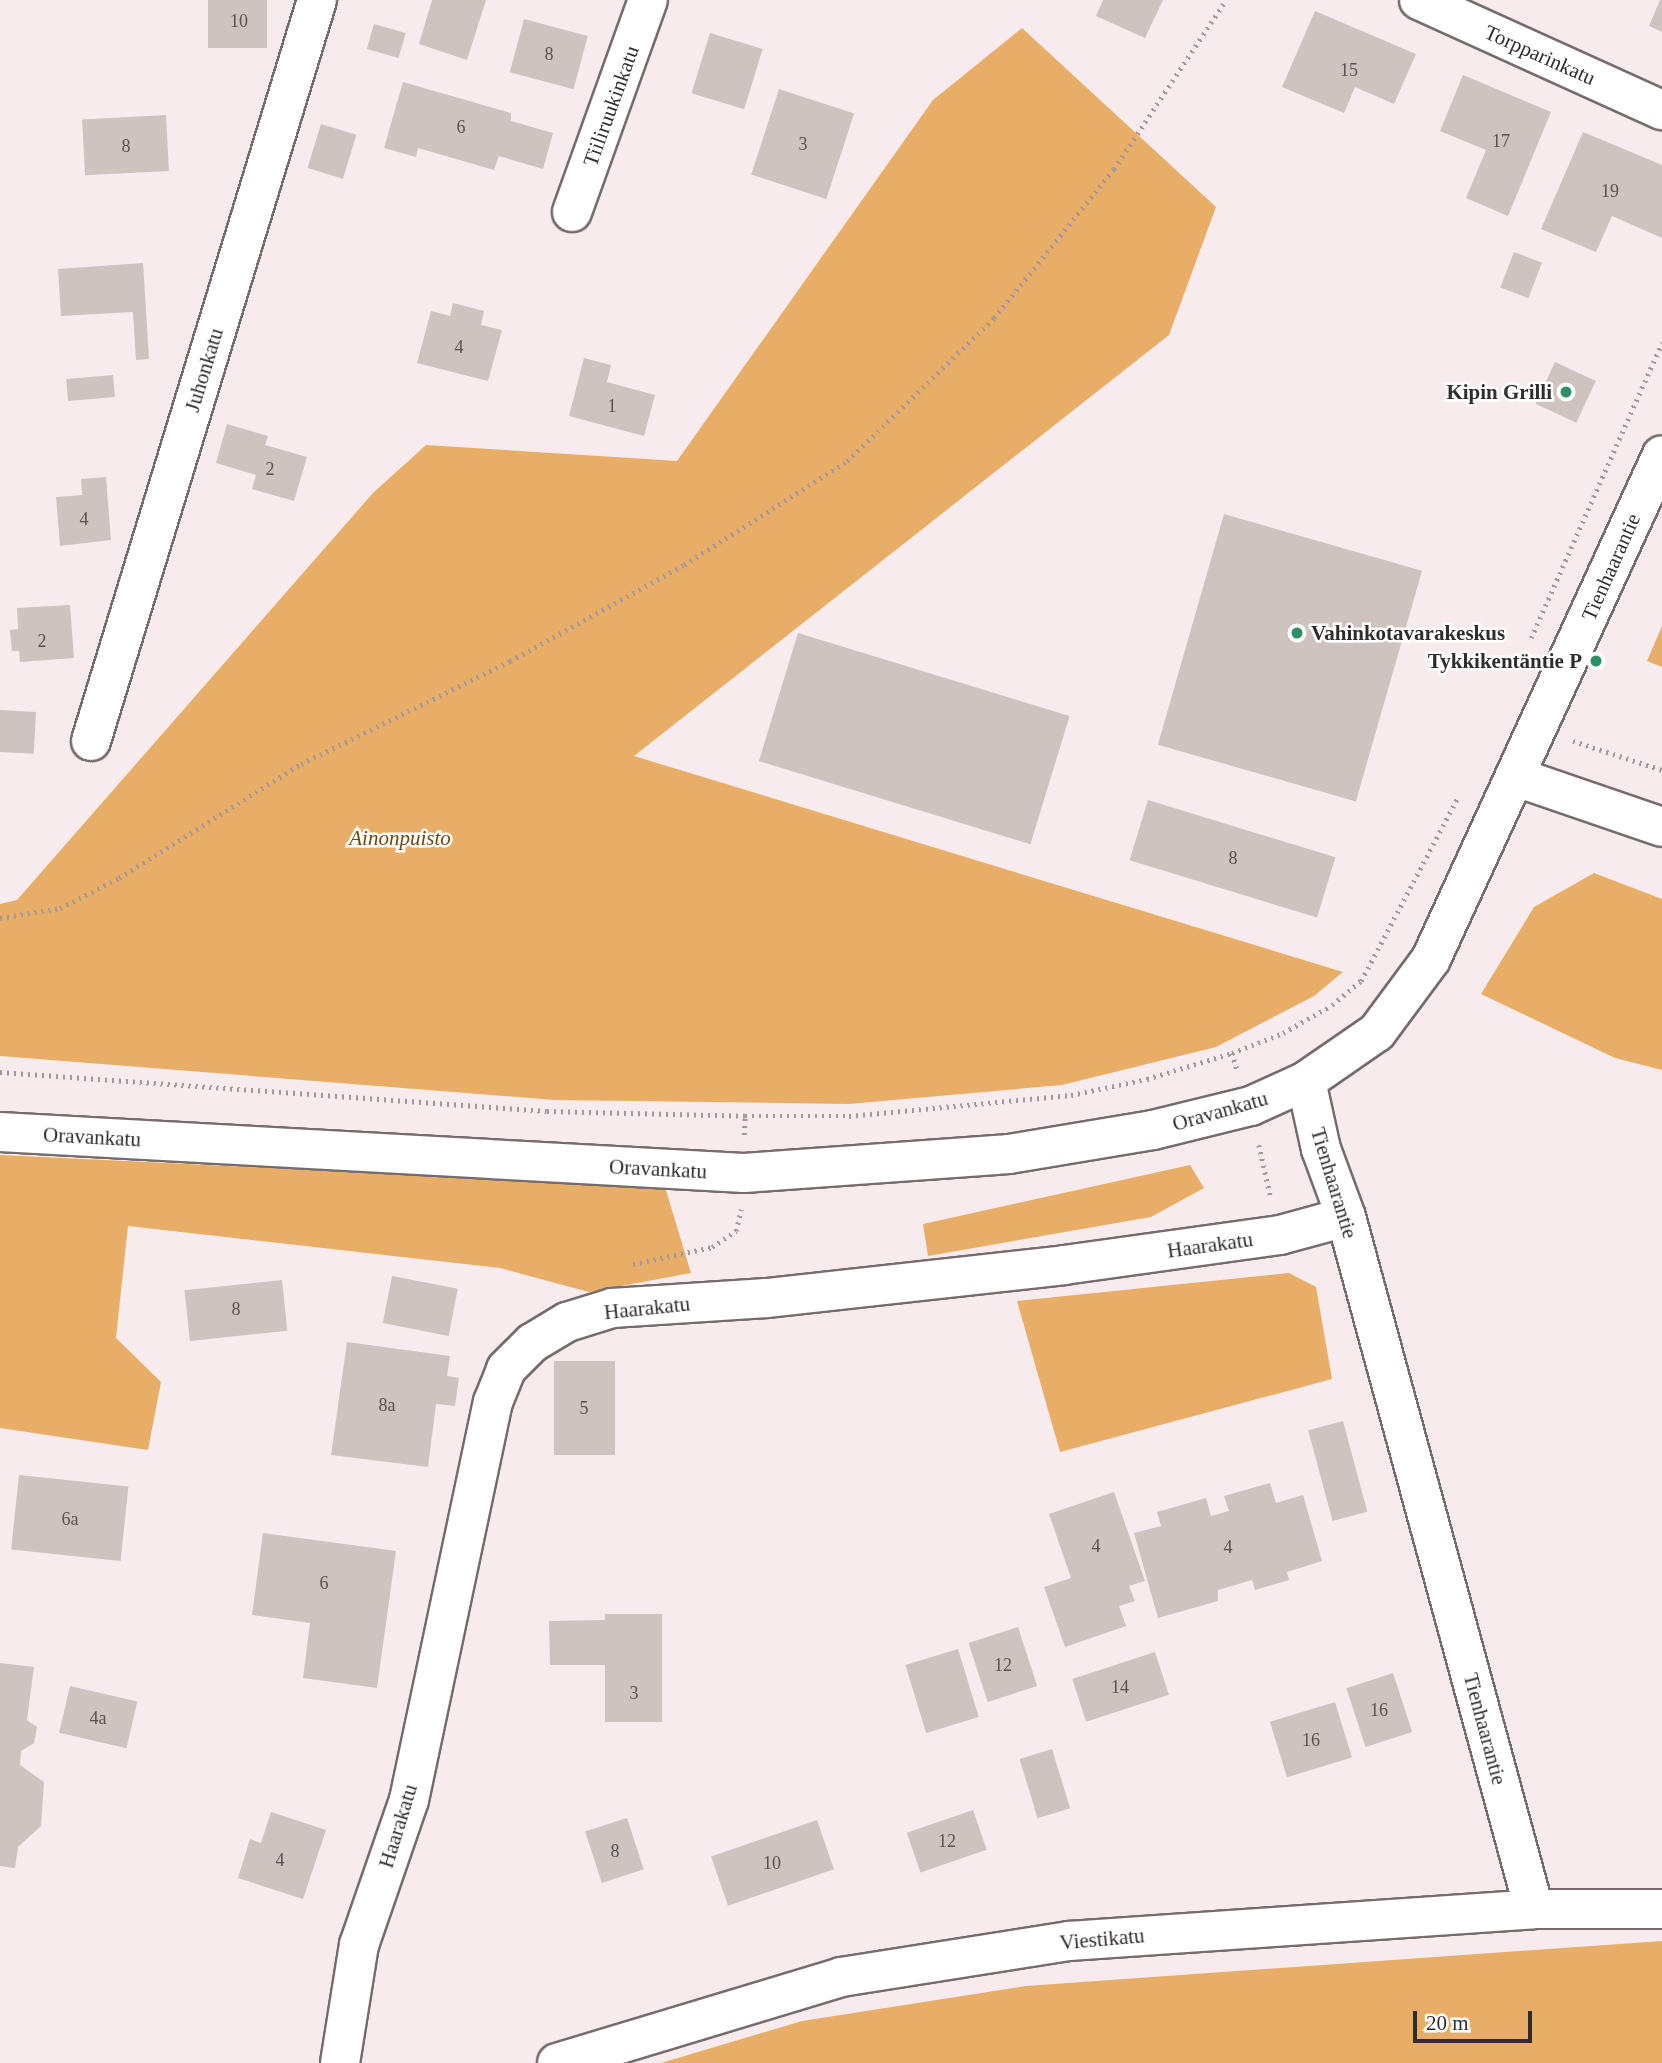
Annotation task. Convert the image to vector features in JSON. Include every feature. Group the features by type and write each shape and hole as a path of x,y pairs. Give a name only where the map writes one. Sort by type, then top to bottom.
{"street":[{"name":"Juhonkatu","path":"91,741 317,0"},
{"name":"Tiiliruukinkatu","path":"572,212 648,0"},
{"name":"Torpparinkatu","path":"1419,0 1662,110"},
{"name":"Tienhaarantie","path":"1534,1909 1346,1217 1321,1149 1306,1081 1377,1032 1431,959 1662,455"},
{"path":"1516,777 1662,827"},
{"name":"Oravankatu","path":"0,1132 744,1173 1009,1154 1153,1130 1251,1106 1306,1081"},
{"name":"Haarakatu","path":"340,2063 359,1945 408,1800 493,1402 506,1369 532,1343 567,1322 612,1308 767,1298 1064,1265 1280,1236 1346,1217"},
{"name":"Viestikatu","path":"557,2063 841,1977 961,1956 1069,1941 1534,1909 1662,1909"}],"path":[{"path":"0,918 60,908 118,878 301,764 510,661 684,565 847,461 994,318 1114,169 1226,0"},
{"path":"1529,641 1662,344"},
{"path":"1537,730 1662,770"},
{"path":"0,1072 547,1111 745,1116 849,1116 1071,1095 1147,1079 1283,1033 1332,1005 1362,981 1424,869 1463,787"},
{"path":"625,1266 712,1247 736,1231 744,1173 745,1116"}],"green space":[{"name":"Ainonpuisto","path":"1022,28 1216,207 1169,335 634,756 1343,972 1314,996 1216,1047 1062,1085 849,1104 554,1100 0,1056 0,904 17,900 373,493 426,445 677,461 933,100"},
{"path":"1662,626 1662,667 1647,661"},
{"path":"1594,873 1662,899 1662,1070 1615,1058 1481,994 1534,907"},
{"path":"0,1155 665,1187 691,1273 589,1292 500,1268 128,1226 116,1338 161,1382 148,1450 0,1428"},
{"path":"1190,1165 1204,1188 1151,1217 928,1256 923,1224"},
{"path":"1289,1273 1316,1287 1332,1379 1060,1452 1017,1301"},
{"path":"1662,1941 1662,2063 661,2063 802,2021 1026,1986"}],"building":[{"path":"208,0 267,0 267,48 208,48"},
{"path":"432,0 486,0 467,60 419,44"},
{"path":"1103,0 1163,0 1145,38 1096,16"},
{"path":"1662,0 1662,32 1649,26"},
{"path":"1315,11 1416,54 1394,104 1355,87 1344,113 1282,87"},
{"path":"524,19 588,36 574,89 510,72"},
{"path":"374,24 406,33 399,58 367,49"},
{"path":"710,33 763,49 744,109 692,93"},
{"path":"1463,75 1551,112 1508,216 1466,198 1486,150 1440,131"},
{"path":"403,82 511,113 511,121 553,133 543,169 499,156 494,170 418,148 416,157 384,148"},
{"path":"779,89 854,113 826,199 751,175"},
{"path":"166,115 169,171 85,175 82,119"},
{"path":"321,124 356,135 343,179 308,168"},
{"path":"1583,132 1662,165 1662,238 1612,216 1596,252 1541,229"},
{"path":"1514,252 1542,263 1528,298 1500,287"},
{"path":"143,263 149,359 136,360 133,312 61,316 58,269"},
{"path":"453,303 484,311 481,325 502,330 488,381 417,363 431,311 450,316"},
{"path":"584,358 611,365 607,382 655,395 644,436 569,416"},
{"name":"Kipin Grilli","path":"1555,362 1596,381 1576,423 1536,404"},
{"path":"113,375 115,397 68,401 66,379"},
{"path":"227,424 268,436 265,445 307,457 294,501 252,489 256,475 216,463"},
{"path":"106,477 111,540 60,546 56,497 82,495 81,479"},
{"name":"Vahinkotavarakeskus","path":"1224,514 1422,571 1356,801 1158,745"},
{"path":"70,605 74,658 20,662 19,651 12,651 10,630 18,629 17,608"},
{"path":"798,633 1070,716 1030,844 759,761"},
{"path":"0,710 36,712 34,754 0,752"},
{"path":"1148,800 1335,857 1317,918 1130,860"},
{"path":"392,1276 458,1289 449,1336 383,1323"},
{"path":"282,1280 287,1331 190,1341 185,1290"},
{"path":"347,1342 450,1356 447,1376 459,1378 455,1406 436,1404 428,1467 331,1455"},
{"path":"554,1361 615,1361 615,1455 554,1455"},
{"path":"1343,1421 1367,1512 1333,1521 1308,1430"},
{"path":"19,1475 128,1486 121,1561 11,1550"},
{"path":"1270,1483 1276,1503 1303,1495 1322,1561 1287,1572 1289,1580 1255,1590 1252,1580 1218,1590 1218,1601 1158,1618 1134,1533 1161,1526 1157,1512 1206,1498 1211,1516 1229,1511 1224,1496"},
{"path":"1114,1492 1145,1581 1129,1586 1135,1601 1119,1606 1126,1626 1065,1647 1044,1587 1071,1578 1049,1514"},
{"path":"263,1533 396,1551 377,1688 303,1678 310,1623 252,1615"},
{"path":"605,1614 662,1614 662,1722 605,1722 605,1665 550,1665 549,1621 605,1620"},
{"path":"1018,1627 1037,1686 988,1702 969,1643"},
{"path":"958,1649 979,1717 926,1733 905,1665"},
{"path":"1155,1652 1169,1695 1086,1722 1072,1679"},
{"path":"0,1663 34,1667 27,1720 37,1727 34,1743 21,1751 20,1765 44,1782 41,1826 18,1847 15,1868 0,1866"},
{"path":"1393,1673 1412,1732 1366,1747 1346,1688"},
{"path":"70,1686 137,1702 126,1748 59,1733"},
{"path":"1335,1702 1352,1757 1287,1777 1270,1722"},
{"path":"1052,1749 1070,1808 1038,1818 1019,1759"},
{"path":"973,1810 987,1850 920,1873 907,1833"},
{"path":"271,1812 326,1830 303,1899 238,1878 250,1839 261,1843"},
{"path":"627,1818 644,1869 602,1883 585,1832"},
{"path":"817,1820 834,1869 728,1906 711,1856"}],"place":[{"name":"Kipin Grilli","path":"1566,392"},
{"name":"Vahinkotavarakeskus","path":"1297,633"},
{"name":"Tykkikentäntie P","path":"1596,661"}]}
